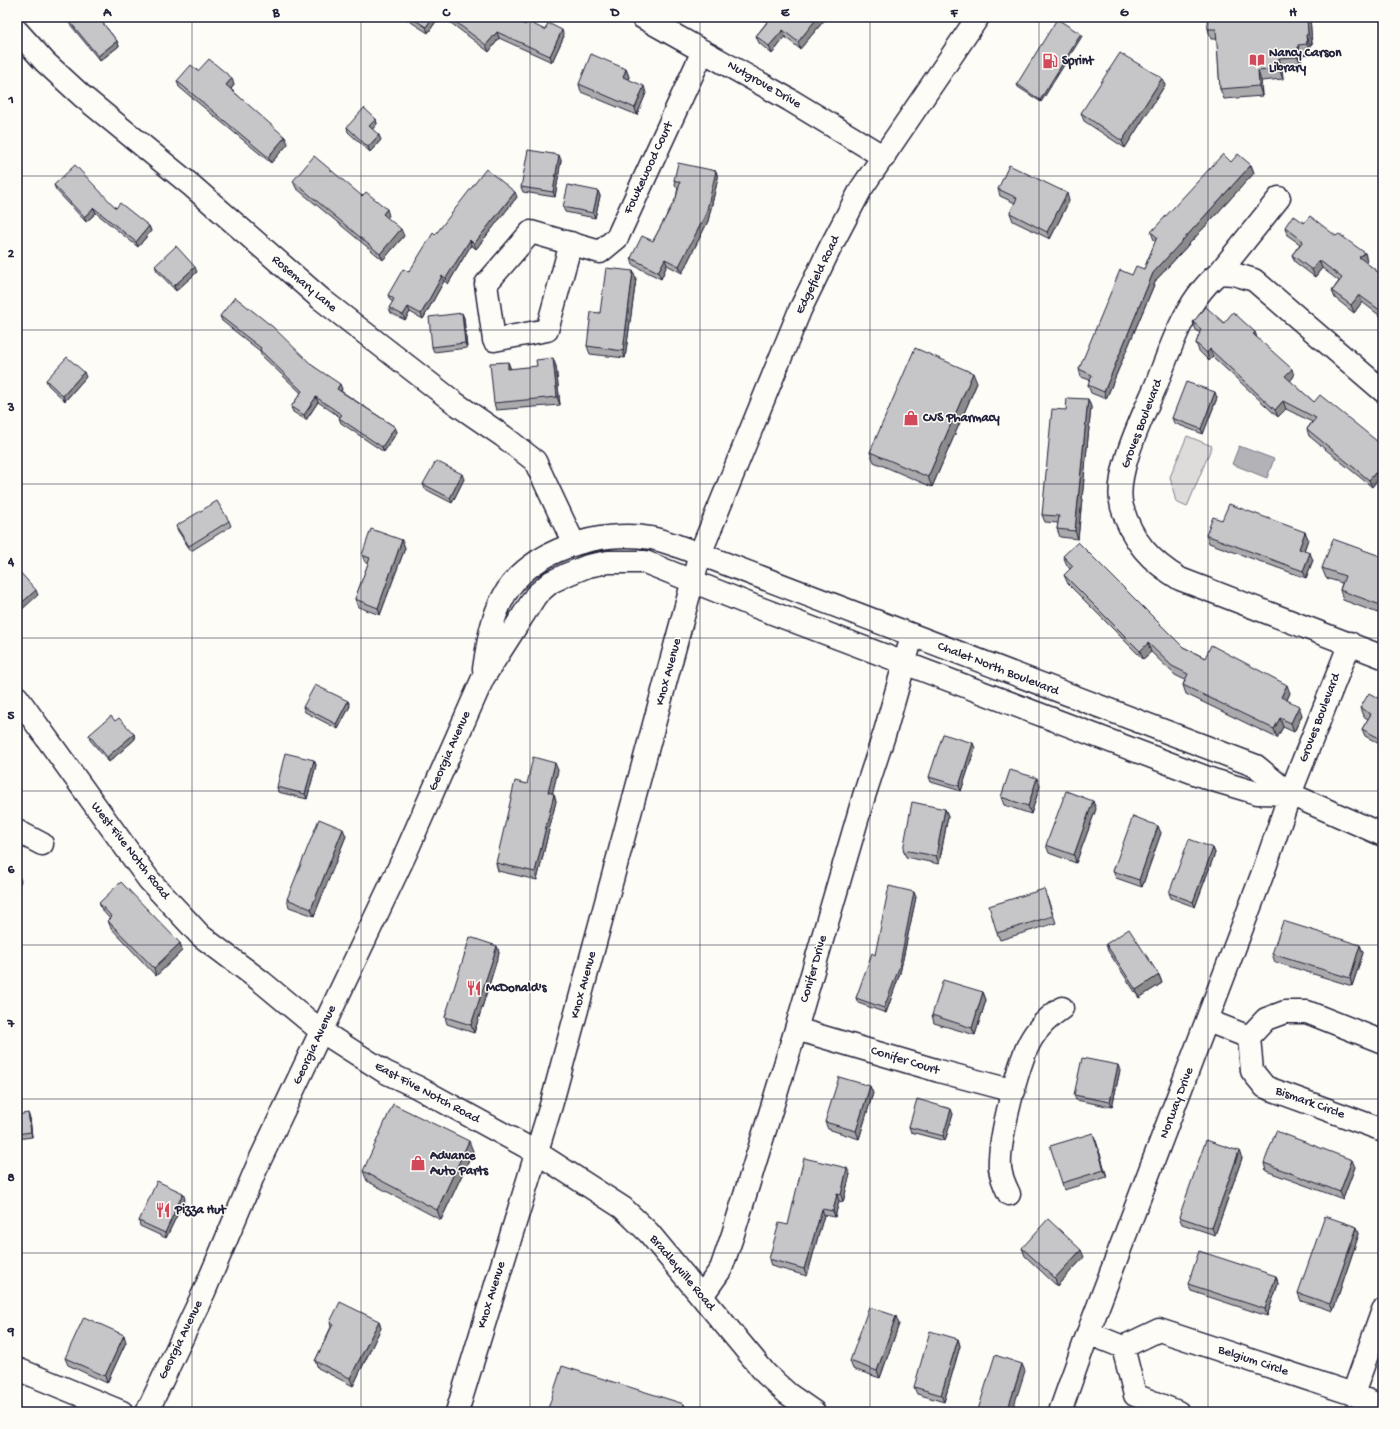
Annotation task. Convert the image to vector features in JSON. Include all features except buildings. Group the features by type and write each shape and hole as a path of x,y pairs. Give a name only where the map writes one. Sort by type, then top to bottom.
{"street":[{"name":"Nutgrove Drive","path":"642,17 790,100 884,157"},
{"name":"Edgefield Road","path":"700,554 800,310 831,246 862,189 978,17"},
{"name":"Rosemary Lane","path":"17,31 45,62 82,96 192,186 321,299 443,394 503,436 535,461 574,544"},
{"name":"Fowkewood Court","path":"571,244 547,330 494,340 486,284 531,232 600,252 617,238 703,51"},
{"name":"Groves Boulevard","path":"1279,198 1219,273 1208,282 1178,332 1126,457 1121,483 1122,506 1133,532 1144,550 1159,566 1174,576 1383,657"},
{"path":"1219,273 1234,274 1254,280 1383,391"},
{"name":"Georgia Avenue","path":"483,678 491,627 504,596 518,576 530,567 574,544 590,540 633,537 652,538 700,554"},
{"name":"Knox Avenue","path":"457,1412 552,1102 677,644 700,554"},
{"name":"Chalet North Boulevard","path":"700,554 1256,766 1290,794 1383,836"},
{"name":"Georgia Avenue","path":"146,1412 204,1292 259,1162 404,857 483,678 536,595 551,582 588,566 628,561 645,562 692,581"},
{"name":"Chalet North Boulevard","path":"692,581 1214,780 1257,793 1290,794"},
{"name":"Conifer Drive","path":"702,1296 721,1269 726,1255 796,1029 864,796 906,663 912,636"},
{"name":"Groves Boulevard","path":"1290,794 1350,643"},
{"name":"West Five Notch Road","path":"17,697 149,880 200,936 262,982 321,1031"},
{"name":"Norway Drive","path":"1060,1412 1088,1333 1208,1021 1264,870 1290,794"},
{"path":"17,832 42,844"},
{"path":"1009,1194 1000,1170 1000,1157 1014,1091 1025,1052 1032,1038 1041,1026 1062,1008"},
{"path":"1208,1021 1249,1037 1266,1018 1285,1012 1307,1012 1383,1042"},
{"name":"Conifer Court","path":"796,1029 938,1071 1014,1091"},
{"name":"East Five Notch Road","path":"321,1031 385,1072 417,1087 536,1152"},
{"name":"Bismark Circle","path":"1249,1037 1252,1071 1265,1087 1383,1130"},
{"name":"Bradleyville Road","path":"536,1152 623,1208 649,1233 766,1374 788,1394 814,1412"},
{"path":"1354,1394 1383,1310"},
{"name":"Belgium Circle","path":"1123,1347 1159,1330 1354,1394 1383,1407"},
{"path":"1088,1333 1123,1347 1135,1395 1178,1412"},
{"path":"17,1369 122,1412"}],"shaded area":[{"path":"1187,436 1212,446 1187,507 1176,502 1170,477"},
{"path":"1239,446 1274,459 1267,478 1232,464"}],"place":[{"name":"Nancy Carson Library","path":"1257,60"},
{"name":"Sprint","path":"1050,61"},
{"name":"CVS Pharmacy","path":"911,418"},
{"name":"McDonald's","path":"474,988"},
{"name":"Advance Auto Parts","path":"418,1163"},
{"name":"Pizza Hut","path":"163,1210"}]}
